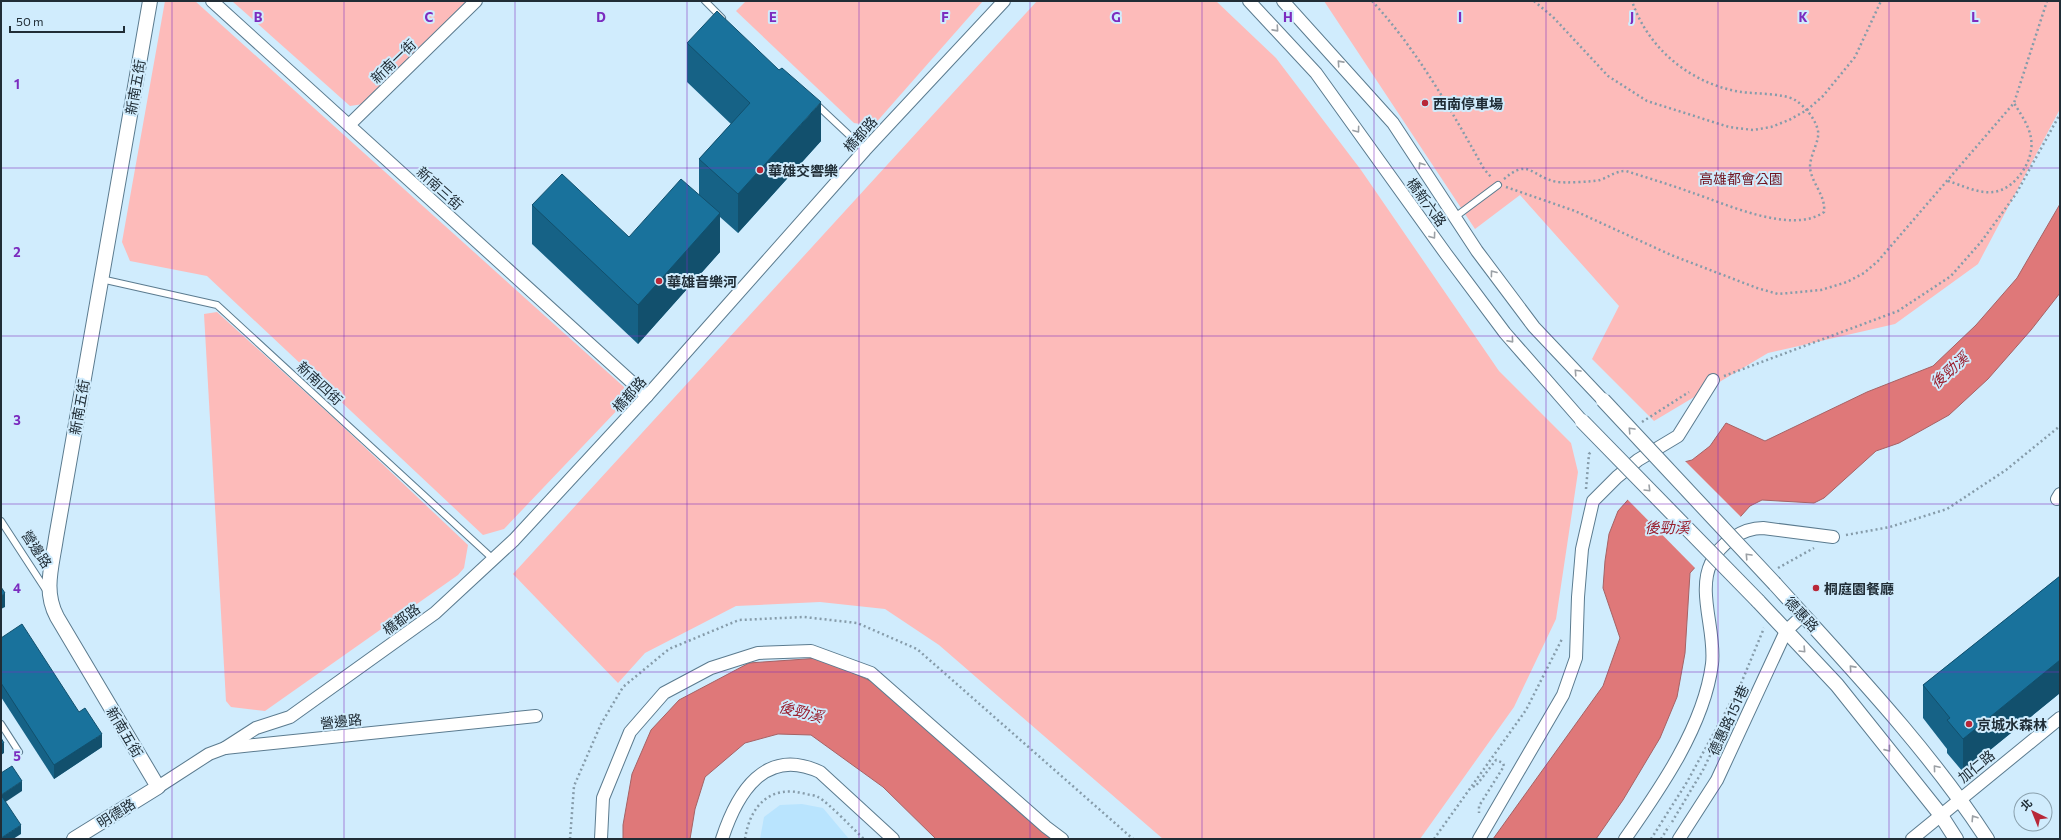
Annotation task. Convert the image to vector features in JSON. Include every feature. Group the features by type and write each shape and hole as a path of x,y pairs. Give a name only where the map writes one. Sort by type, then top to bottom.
{"street":[{"name":"新南五街","path":"150,1 56,538 48,594 57,617 158,786"},
{"name":"新南三街","path":"212,1 648,396"},
{"name":"新南一街","path":"349,125 476,1"},
{"name":"橋都路","path":"225,748 256,728 290,717 435,612 514,540 648,396 865,150 1004,1"},
{"name":"橋新六路","path":"1249,1 1316,73 1505,334 1582,421"},
{"name":"橋新六路","path":"1283,1 1393,123 1477,251 1534,327 1603,400"},
{"path":"1479,839 1488,826 1563,695 1576,658 1582,549 1593,501 1617,477 1638,460 1678,436 1713,380"},
{"name":"德惠路","path":"1603,400 1853,669 1961,798 1987,839"},
{"name":"德惠路","path":"1582,421 1758,601 1837,685 1940,814 1956,839"},
{"path":"1625,839 1651,802 1680,750 1708,688 1712,662 1711,628 1706,590 1707,572 1711,561 1728,541 1738,534 1752,528 1763,528 1833,537"},
{"name":"德惠路151巷","path":"1679,839 1717,780 1786,631 1803,615"},
{"path":"601,839 603,798 630,732 664,694 711,668 758,653 812,651 871,673 1046,827 1062,839"},
{"name":"營邊路","path":"158,786 209,754 225,748 536,716"},
{"name":"加仁路","path":"1912,839 1940,814 2060,718"},
{"path":"722,839 741,794 755,777 775,767 791,765 808,766 820,772 893,839"},
{"name":"明德路","path":"74,839 158,786"}],"lane":[{"path":"705,1 727,22"},
{"path":"812,101 865,150"},
{"path":"1455,217 1498,185"},
{"name":"新南四街","path":"101,279 217,305 494,559"},
{"name":"營邊路","path":"1,521 48,594"},
{"path":"1,724 18,752"}],"path":[{"path":"1372,1 1395,26 1441,94 1484,169 1498,185 1575,212 1671,255 1757,288 1778,294 1820,290 1847,282 1864,273 1878,261 1948,182 2014,103 2047,1"},
{"path":"1534,1 1554,17 1608,76 1647,101 1729,127 1753,130 1771,127 1807,110 1835,83 1855,57 1882,1"},
{"path":"1498,185 1515,170 1522,168 1557,182 1599,180 1618,171 1626,171 1675,186 1757,216 1797,220 1816,218 1824,212 1825,203 1812,174 1812,155 1818,138 1818,130 1807,110 1794,99 1740,92 1698,79 1656,45 1643,28 1632,1"},
{"path":"1948,182 1992,192 2002,190 2017,179 2027,163 2031,151 2031,139 2014,103"},
{"path":"1642,422 1700,385 1898,311 1942,283 1951,276 1981,242 2016,194 2060,114"},
{"path":"1778,568 1833,537 1890,526 1947,509 2006,470 2060,426"},
{"path":"1585,493 1589,454"},
{"path":"1661,839 1703,770 1770,614"},
{"path":"570,839 574,786 601,724 624,687 669,649 739,620 804,617 857,623 917,649 1133,839"},
{"path":"1434,839 1526,710 1563,637"},
{"path":"1651,839 1687,782 1739,687"},
{"path":"1473,786 1476,787 1496,760 1504,763 1504,766 1479,806 1478,810 1488,826"},
{"path":"745,839 747,828 754,810 774,793 786,790 818,797 864,839"}],"shaded area":[{"path":"802,804 823,808 849,839 760,839 764,817 780,805"}],"green space":[{"path":"165,1 195,1 624,387 623,404 504,529 483,535 207,276 130,261 122,242"},
{"path":"232,1 467,1 363,104 350,106"},
{"path":"746,1 983,1 873,126 854,123 736,11"},
{"path":"1037,1 1216,1 1276,58 1361,170 1499,371 1571,443 1578,472 1556,619 1514,707 1420,839 1163,839 939,645 885,609 820,602 736,606 645,653 618,683 513,574"},
{"name":"高雄都會公園","path":"1324,1 2060,1 2060,109 1978,264 1895,324 1768,353 1654,421 1592,359 1619,306 1520,195 1475,229"},
{"path":"217,312 337,421 468,545 464,568 458,575 265,711 231,707 226,701 204,314"}],"water":[{"name":"後勁溪","path":"2060,204 2060,293 2031,330 1988,379 1949,415 1899,443 1876,451 1824,498 1814,503 1762,500 1750,506 1690,573 1685,653 1677,697 1660,738 1623,800 1596,839 1493,839 1603,686 1620,638 1603,588 1609,534 1618,511 1642,484 1668,466 1692,460 1710,446 1726,423 1765,441 1867,392 1933,366 1976,325 2017,278"},
{"name":"後勁溪","path":"820,658 875,683 1053,839 936,839 883,787 811,735 778,734 745,743 705,777 695,809 690,839 623,839 623,825 632,774 651,730 679,700 749,663"}],"pier":[{"path":"1684,460 1742,518 1696,569 1626,498 1641,482 1667,464"}],"building":[{"path":"717,11 779,70 782,68 821,102 738,194 699,159 750,103 687,43"},
{"path":"562,174 629,237 681,179 720,213 638,305 532,205"},
{"path":"2060,576 2060,660 1963,739 1947,720 1950,718 1923,685"},
{"path":"1,587 5,593 1,596"},
{"path":"22,624 79,712 85,708 102,734 54,765 1,683 1,638"},
{"path":"12,766 22,781 1,795 1,773"},
{"path":"1,795 21,825 1,838"}],"place":[{"name":"西南停車場","path":"1425,103"},
{"name":"華雄交響樂","path":"760,170"},
{"name":"華雄音樂河","path":"659,281"},
{"name":"桐庭園餐廳","path":"1816,588"},
{"name":"京城水森林","path":"1969,724"}]}
